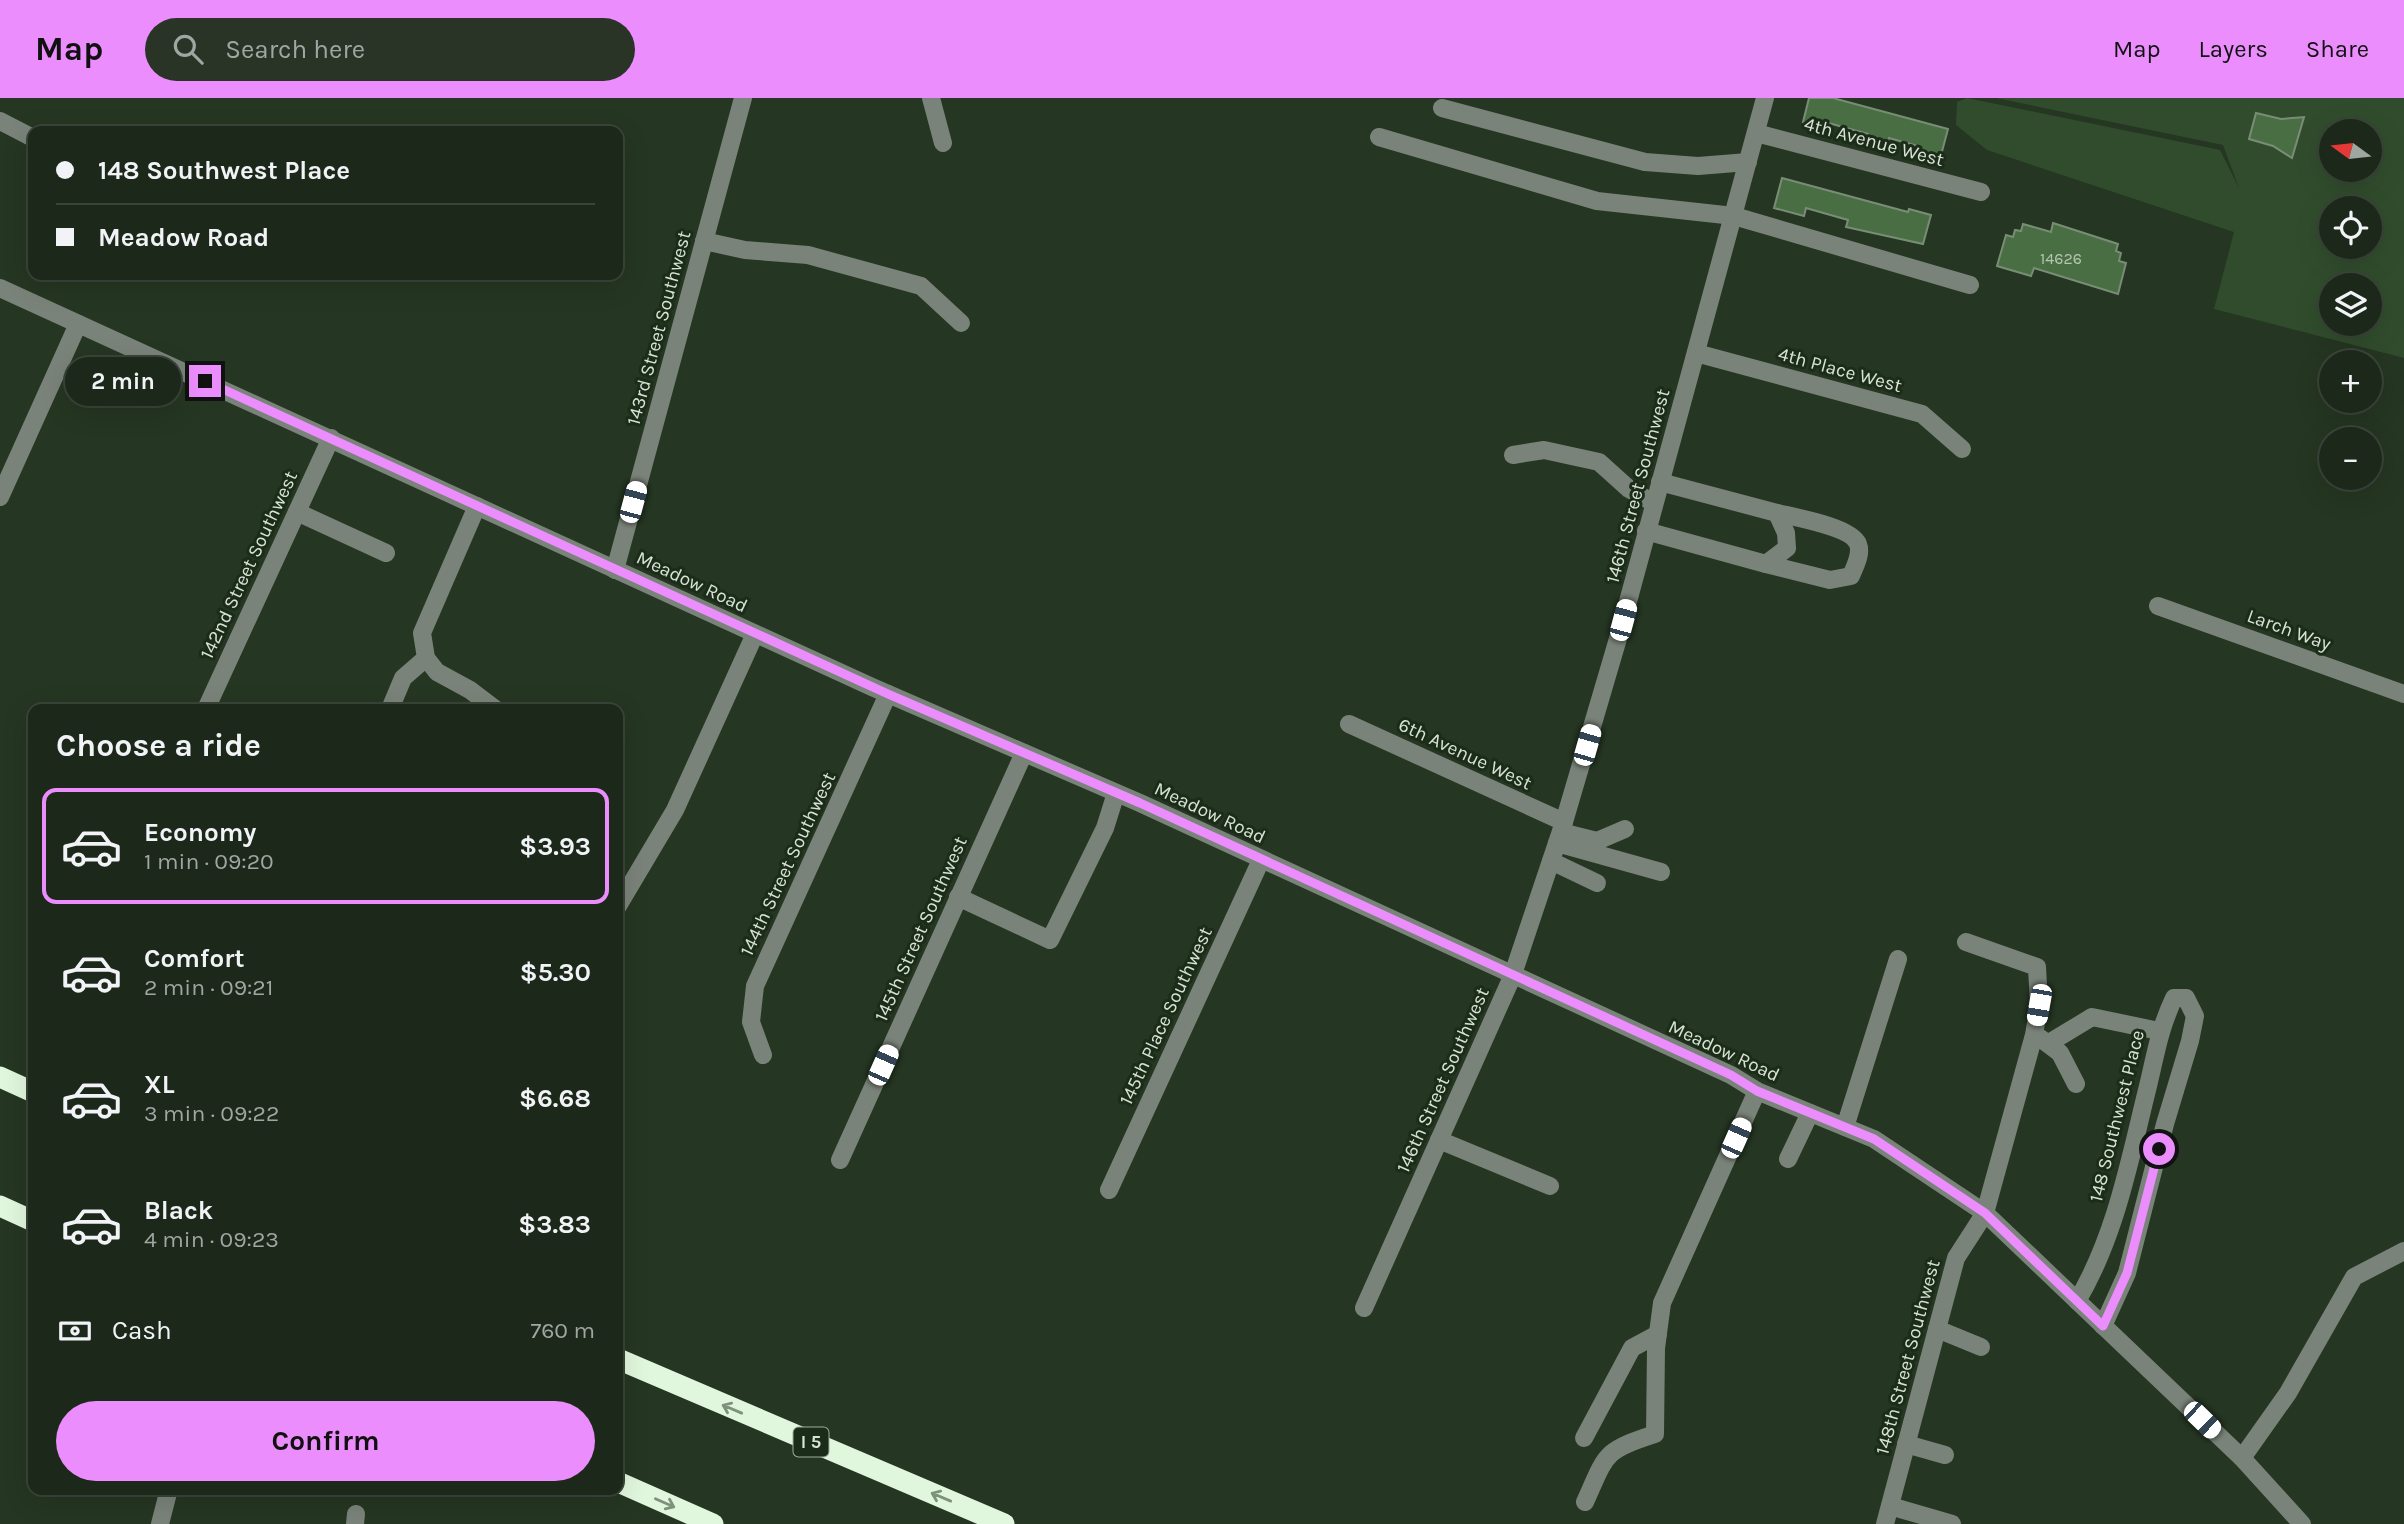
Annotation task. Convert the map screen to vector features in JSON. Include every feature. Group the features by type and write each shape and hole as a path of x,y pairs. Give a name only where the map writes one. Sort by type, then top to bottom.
{"highway":[{"path":"0,1077 28,1090"},
{"path":"0,1206 28,1219"},
{"name":"I 5","path":"623,1361 1004,1524"},
{"path":"623,1484 713,1524"}],"street":[{"name":"143rd Street Southwest","path":"615,569 743,98"},
{"path":"931,98 943,144"},
{"name":"146th Street Southwest","path":"1364,1308 1512,977 1561,832 1765,98"},
{"path":"1442,108 1645,162 1698,166 1748,162"},
{"path":"0,142 4,124 28,136"},
{"name":"4th Avenue West","path":"1756,133 1981,192"},
{"path":"1379,137 1597,201 1734,216 1970,285"},
{"path":"704,242 745,250 808,256 921,286 961,323"},
{"name":"Meadow Road","path":"0,288 755,634 1116,793 1512,977 1731,1075 1757,1091 1874,1139 1985,1213 2242,1458 2302,1524"},
{"path":"0,497 78,324"},
{"name":"4th Place West","path":"1696,353 1922,414 1962,449"},
{"name":"142nd Street Southwest","path":"208,704 331,438"},
{"path":"1513,455 1544,450 1599,462 1629,489 1654,503"},
{"path":"1646,531 1830,580 1851,576 1858,560 1858,543 1849,532 1660,482"},
{"path":"478,506 429,611 422,633 426,658 437,672 470,690 488,704"},
{"path":"297,512 386,553"},
{"path":"1766,564 1787,548 1786,533 1777,513"},
{"name":"Larch Way","path":"2158,606 2404,694"},
{"path":"623,898 675,810 755,634"},
{"path":"392,704 403,678 426,658"},
{"name":"144th Street Southwest","path":"763,1055 751,1023 755,986 888,694"},
{"name":"6th Avenue West","path":"1349,724 1561,832"},
{"name":"145th Street Southwest","path":"839,1160 1024,753"},
{"path":"958,897 1050,940 1105,828 1116,793"},
{"path":"1561,832 1597,841 1625,829"},
{"path":"1561,832 1661,872"},
{"name":"145th Place Southwest","path":"1109,1190 1261,860"},
{"path":"1551,861 1597,883"},
{"name":"148th Street Southwest","path":"1885,1524 1956,1258 1985,1213 2041,1039 2037,967 1966,942"},
{"path":"1845,1127 1898,959"},
{"name":"148 Southwest Place","path":"2077,1301 2091,1277 2114,1219 2159,1031 2174,998 2186,998 2195,1016 2190,1041 2127,1273 2103,1326"},
{"path":"2041,1039 2092,1017 2159,1031"},
{"path":"2041,1039 2060,1053 2076,1084"},
{"path":"1585,1502 1603,1462 1616,1447 1655,1434 1658,1334 1662,1303 1757,1091"},
{"path":"1788,1159 1810,1113"},
{"path":"1439,1140 1550,1186"},
{"path":"2242,1458 2288,1393 2354,1277 2404,1251"},
{"path":"1937,1329 1981,1347"},
{"path":"1584,1438 1632,1348 1658,1334"},
{"path":"1906,1444 1945,1455"},
{"path":"160,1524 167,1495"},
{"path":"1889,1506 1952,1524"}],"green space":[{"path":"1967,98 2220,150 2239,188 2223,145 1996,98 2404,98 2404,358 2382,352 2382,350 2373,350 2214,309 2234,232 1987,150 1956,125 1957,102"}],"building":[{"path":"1809,98 1833,98 1948,129 1940,159 1919,153 1921,147 1889,138 1887,145 1866,140 1868,134 1825,122 1824,128 1803,122"},
{"path":"2256,113 2281,119 2304,117 2292,158 2273,146 2249,139"},
{"path":"1782,178 1908,212 1909,209 1931,215 1923,244 1846,227 1848,220 1806,208 1804,216 1774,208"},
{"path":"2053,223 2118,244 2116,251 2121,253 2119,261 2126,263 2118,294 2034,268 2031,276 1997,266 2006,235 2013,237 2015,230 2021,231 2023,224 2051,232"}],"route":[{"path":"205,381 888,694 1140,803 1512,977 1731,1075 1757,1091 1874,1139 1985,1213 2103,1326 2127,1273 2159,1149"}]}
